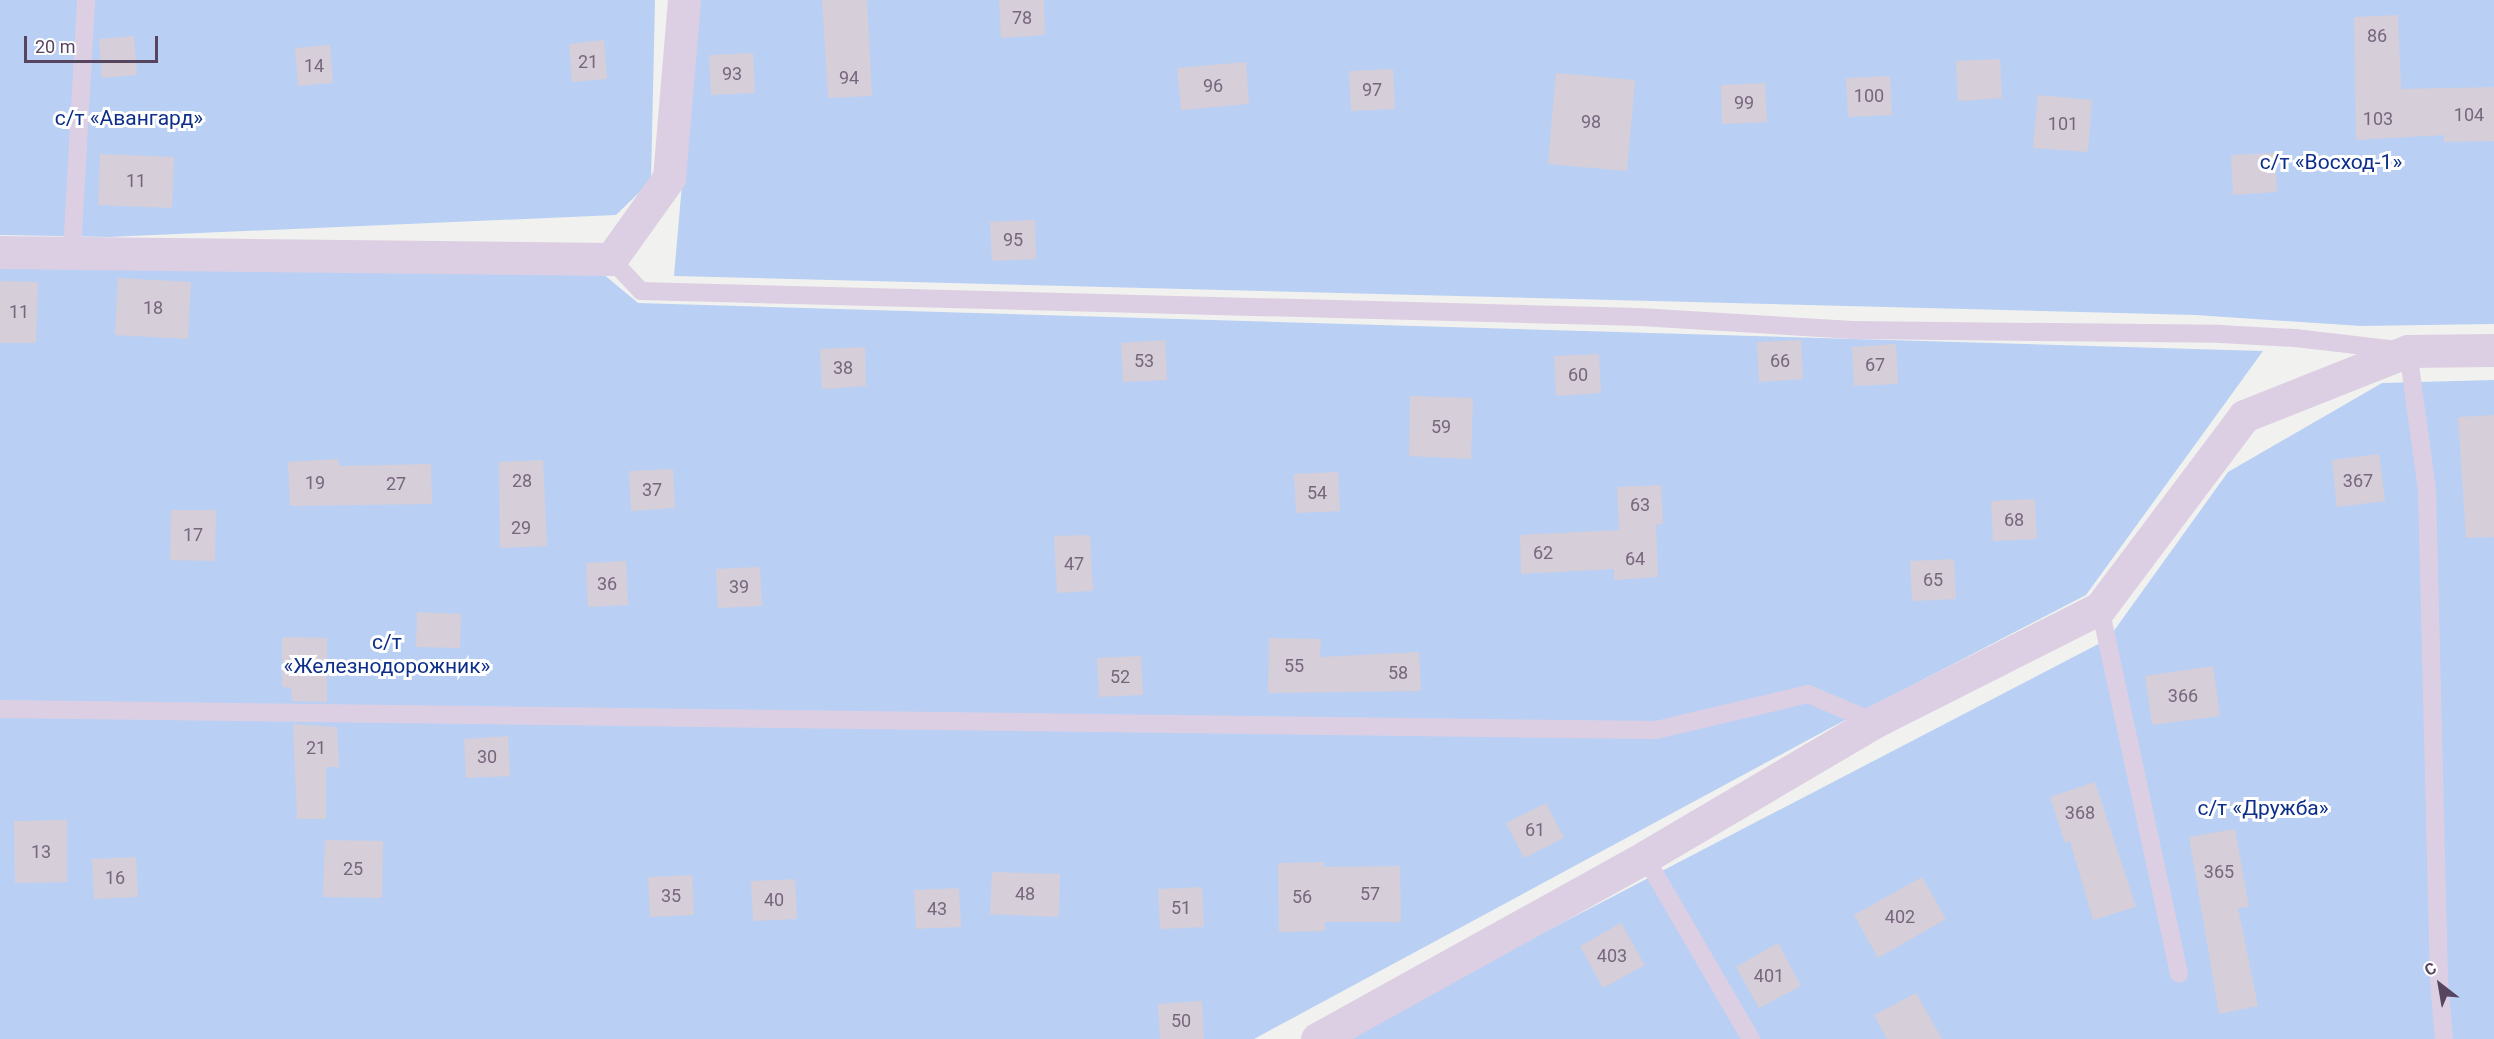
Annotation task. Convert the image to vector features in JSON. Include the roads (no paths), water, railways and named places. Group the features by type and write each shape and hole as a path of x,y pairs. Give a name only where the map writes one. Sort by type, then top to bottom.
{"street":[{"path":"0,252 611,259 669,178 684,0"},
{"path":"1325,1037 1645,857 1874,722 2100,609 2244,416 2408,351 2494,350"}],"lane":[{"path":"72,252 86,0"},
{"path":"611,259 640,291 1640,317 1853,330 2220,334 2295,338 2408,351 2427,489 2439,980 2444,1039"},
{"path":"2100,609 2179,974"},
{"path":"0,709 1656,730 1808,694 1874,722"},
{"path":"1645,857 1751,1039"}],"park label":[{"name":"с/т «Авангард»","path":"129,118"},
{"name":"с/т «Восход-1»","path":"2331,162"},
{"name":"с/т «Железнодорожник»","path":"387,654"},
{"name":"с/т «Дружба»","path":"2263,808"}]}
